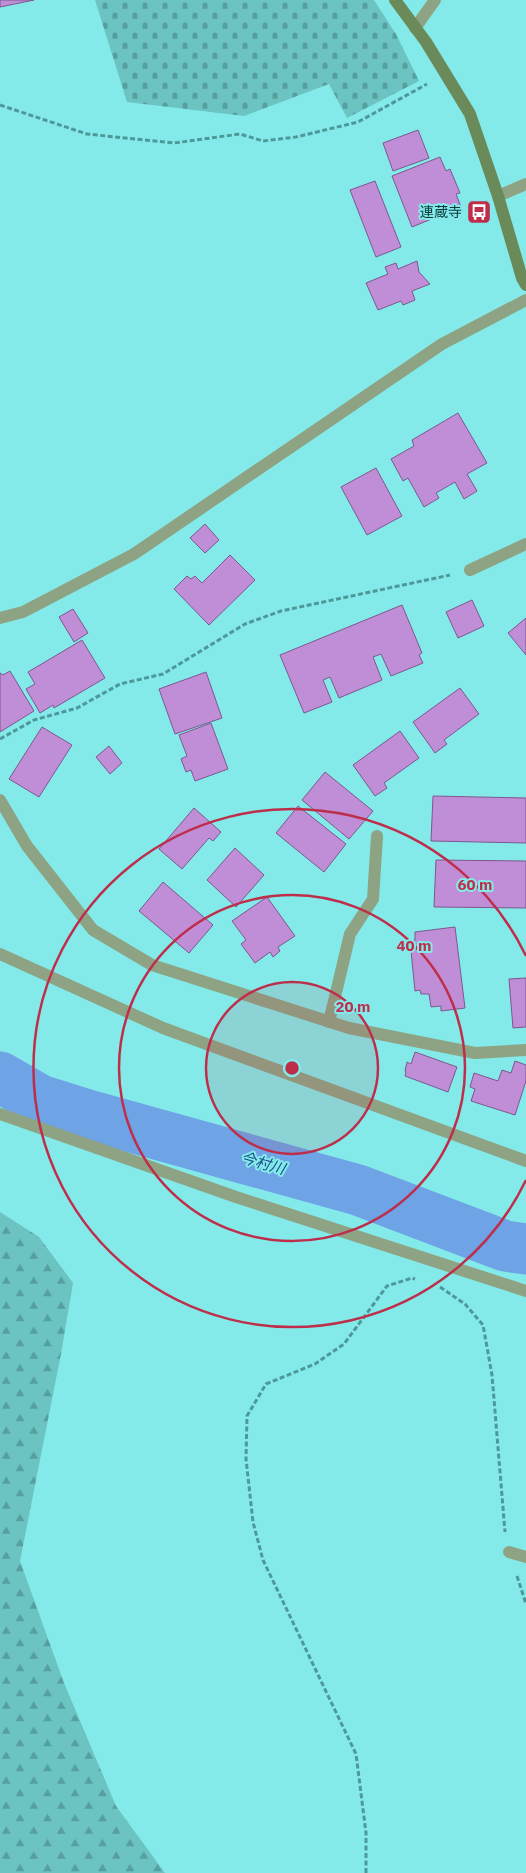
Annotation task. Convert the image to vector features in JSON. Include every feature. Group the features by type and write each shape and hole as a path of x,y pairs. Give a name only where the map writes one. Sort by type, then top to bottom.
{"street":[{"path":"396,0 470,114 498,196 522,278 526,285"},
{"path":"415,28 435,0"},
{"path":"498,196 526,184"},
{"path":"0,618 23,612 134,554 442,344 526,300"},
{"path":"470,570 526,544"},
{"path":"0,800 27,846 93,930 152,965 349,1028 475,1053 526,1050"},
{"path":"328,1022 350,934 373,899 377,836"},
{"path":"0,954 163,1028 526,1161"},
{"path":"0,1114 236,1197 526,1291"},
{"path":"509,1552 526,1556"}],"path":[{"path":"0,105 87,134 174,143 240,134 263,141 296,137 358,122 445,74"},
{"path":"0,739 34,720 77,708 120,684 163,674 245,624 281,611 470,570"},
{"path":"366,1873 366,1833 356,1754 263,1560 253,1522 246,1459 247,1416 266,1384 315,1364 344,1344 387,1286 412,1278 422,1281"},
{"path":"440,1287 465,1304 483,1325 492,1375 506,1539 509,1552"}],"green space":[{"path":"95,0 374,0 396,34 419,81 347,118 329,84 244,116 127,102"},
{"path":"0,1212 39,1237 73,1283 61,1354 20,1561 64,1683 116,1806 165,1873 0,1873"}],"shaded area":[{"path":"0,1065 89,1116 0,1088"}],"building":[{"path":"0,0 34,0 0,7"},
{"path":"418,130 429,158 393,171 383,143"},
{"path":"440,157 446,171 450,169 460,193 456,194 461,207 412,227 392,176"},
{"path":"375,181 401,247 376,257 350,190"},
{"path":"417,261 419,272 430,284 412,291 415,300 403,305 401,301 378,310 366,283 388,274 385,267 396,263 398,269"},
{"path":"458,413 487,463 467,474 477,491 464,499 455,482 436,493 439,498 424,507 408,478 403,481 391,459 414,446 412,440"},
{"path":"376,468 402,516 367,535 341,487"},
{"path":"205,524 219,540 205,553 190,538"},
{"path":"230,555 255,580 209,625 174,589 187,576 191,579 195,576 202,583"},
{"path":"472,600 484,626 458,638 446,612"},
{"path":"402,605 422,653 419,655 423,663 391,676 381,654 373,657 382,680 339,698 330,677 323,680 332,702 304,713 280,655"},
{"path":"73,609 88,633 74,642 59,617"},
{"path":"526,618 526,655 508,633"},
{"path":"82,640 105,678 54,708 53,705 40,713 26,689 35,684 28,672"},
{"path":"10,671 34,711 0,732 0,673 3,675"},
{"path":"206,672 222,718 175,734 159,689"},
{"path":"460,688 479,714 444,740 447,744 435,753 413,722"},
{"path":"211,723 228,769 195,781 191,770 186,772 181,759 187,756 179,735"},
{"path":"42,727 72,745 39,797 9,779"},
{"path":"400,731 419,758 384,783 387,788 375,796 353,765"},
{"path":"109,746 122,763 110,774 96,757"},
{"path":"325,772 373,811 349,839 302,800"},
{"path":"433,796 526,798 526,843 431,841"},
{"path":"298,806 346,844 324,872 276,833"},
{"path":"194,808 221,832 213,841 209,838 182,869 159,849"},
{"path":"235,848 264,875 236,907 207,880"},
{"path":"436,860 526,861 526,908 434,907"},
{"path":"163,882 213,925 189,953 139,911"},
{"path":"267,897 295,936 278,947 280,951 273,957 270,952 255,963 241,944 246,940 232,921"},
{"path":"455,927 465,1008 441,1011 441,1006 431,1007 429,994 421,994 420,990 415,991 410,941 415,940 415,932"},
{"path":"526,978 526,1027 513,1028 509,979"},
{"path":"415,1052 457,1067 448,1092 405,1076 407,1062 411,1064"},
{"path":"515,1061 526,1065 526,1081 515,1115 471,1101 475,1089 470,1087 474,1073 498,1081 502,1070 511,1073"}],"waterway":[{"name":"今村川","path":"0,1077 40,1100 358,1190 505,1246 526,1249"}],"place":[{"name":"連蔵寺","path":"479,212"}]}
